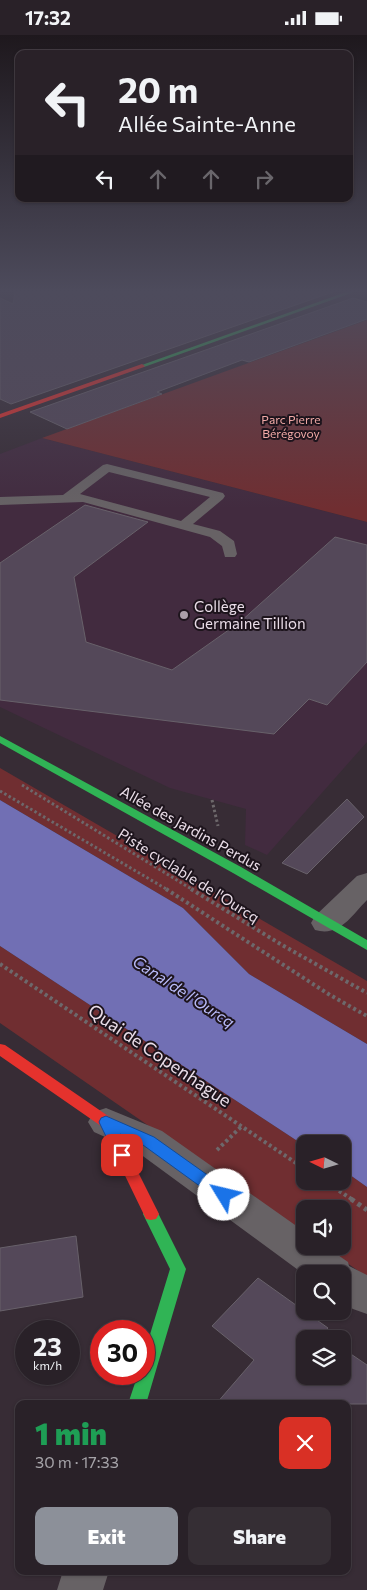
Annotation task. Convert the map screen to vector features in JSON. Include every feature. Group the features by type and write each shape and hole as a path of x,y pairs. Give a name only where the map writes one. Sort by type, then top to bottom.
{"street":[{"path":"0,416 146,365"},
{"name":"Allée des Jardins Perdus","path":"0,739 237,870 367,946"},
{"path":"326,923 367,883"},
{"path":"0,1049 106,1122 148,1141 321,1265"},
{"path":"106,1122 178,1269 138,1400"},
{"path":"351,1286 367,1297"},
{"path":"80,1590 85,1575"}],"lane":[{"path":"67,498 107,468 220,496 184,525"},
{"path":"0,501 83,498 215,534 229,543 230,555"}],"path":[{"name":"Piste cyclable de l'Ourcq","path":"17,782 282,945 367,993"},
{"path":"0,791 192,904 330,995 367,1016"},
{"name":"Quai de Copenhague","path":"0,964 296,1163"},
{"path":"337,1190 367,1210"}],"shaded area":[{"name":"Collège Germaine Tillion","path":"42,438 367,522 367,742 267,855 245,845 246,809 170,788 0,707 0,454"}],"green space":[{"name":"Parc Pierre Bérégovoy","path":"244,365 367,365 367,522 42,438"},
{"path":"0,768 367,981 367,1044 249,974 183,908 0,800"},
{"path":"0,946 296,1140 296,1190 351,1190 351,1176 367,1187 367,1277 336,1255 351,1255 351,1200 296,1200 296,1228 0,1023"}],"water":[{"name":"Canal de l'Ourcq","path":"0,800 183,908 249,974 367,1044 367,1187 351,1176 351,1135 296,1135 296,1140 0,946"}],"building":[{"path":"0,365 124,365 11,404 0,399"},
{"path":"164,365 230,365 157,392 162,394 67,429 30,412"},
{"path":"85,505 148,522 74,577 86,642 172,670 240,622 335,537 367,545 367,662 327,705 309,699 274,734 0,700 0,563"},
{"path":"347,799 364,817 307,874 282,863"},
{"path":"76,1236 83,1297 0,1311 0,1248"},
{"path":"258,1278 296,1305 296,1320 317,1320 328,1328 326,1330 296,1330 296,1385 351,1385 351,1354 367,1365 367,1404 351,1404 351,1400 219,1400 254,1360 212,1326"}],"traffic: fast":[{"path":"142,366 146,365"},
{"path":"0,739 237,870 367,946"},
{"path":"138,1400 178,1269 151,1214"}],"traffic: jam":[{"path":"0,416 142,366"},
{"path":"0,1049 106,1122 151,1214"}],"place":[{"name":"Collège Germaine Tillion","path":"184,615"}],"route":[{"path":"122,1155 106,1122 148,1141 224,1195"}]}
